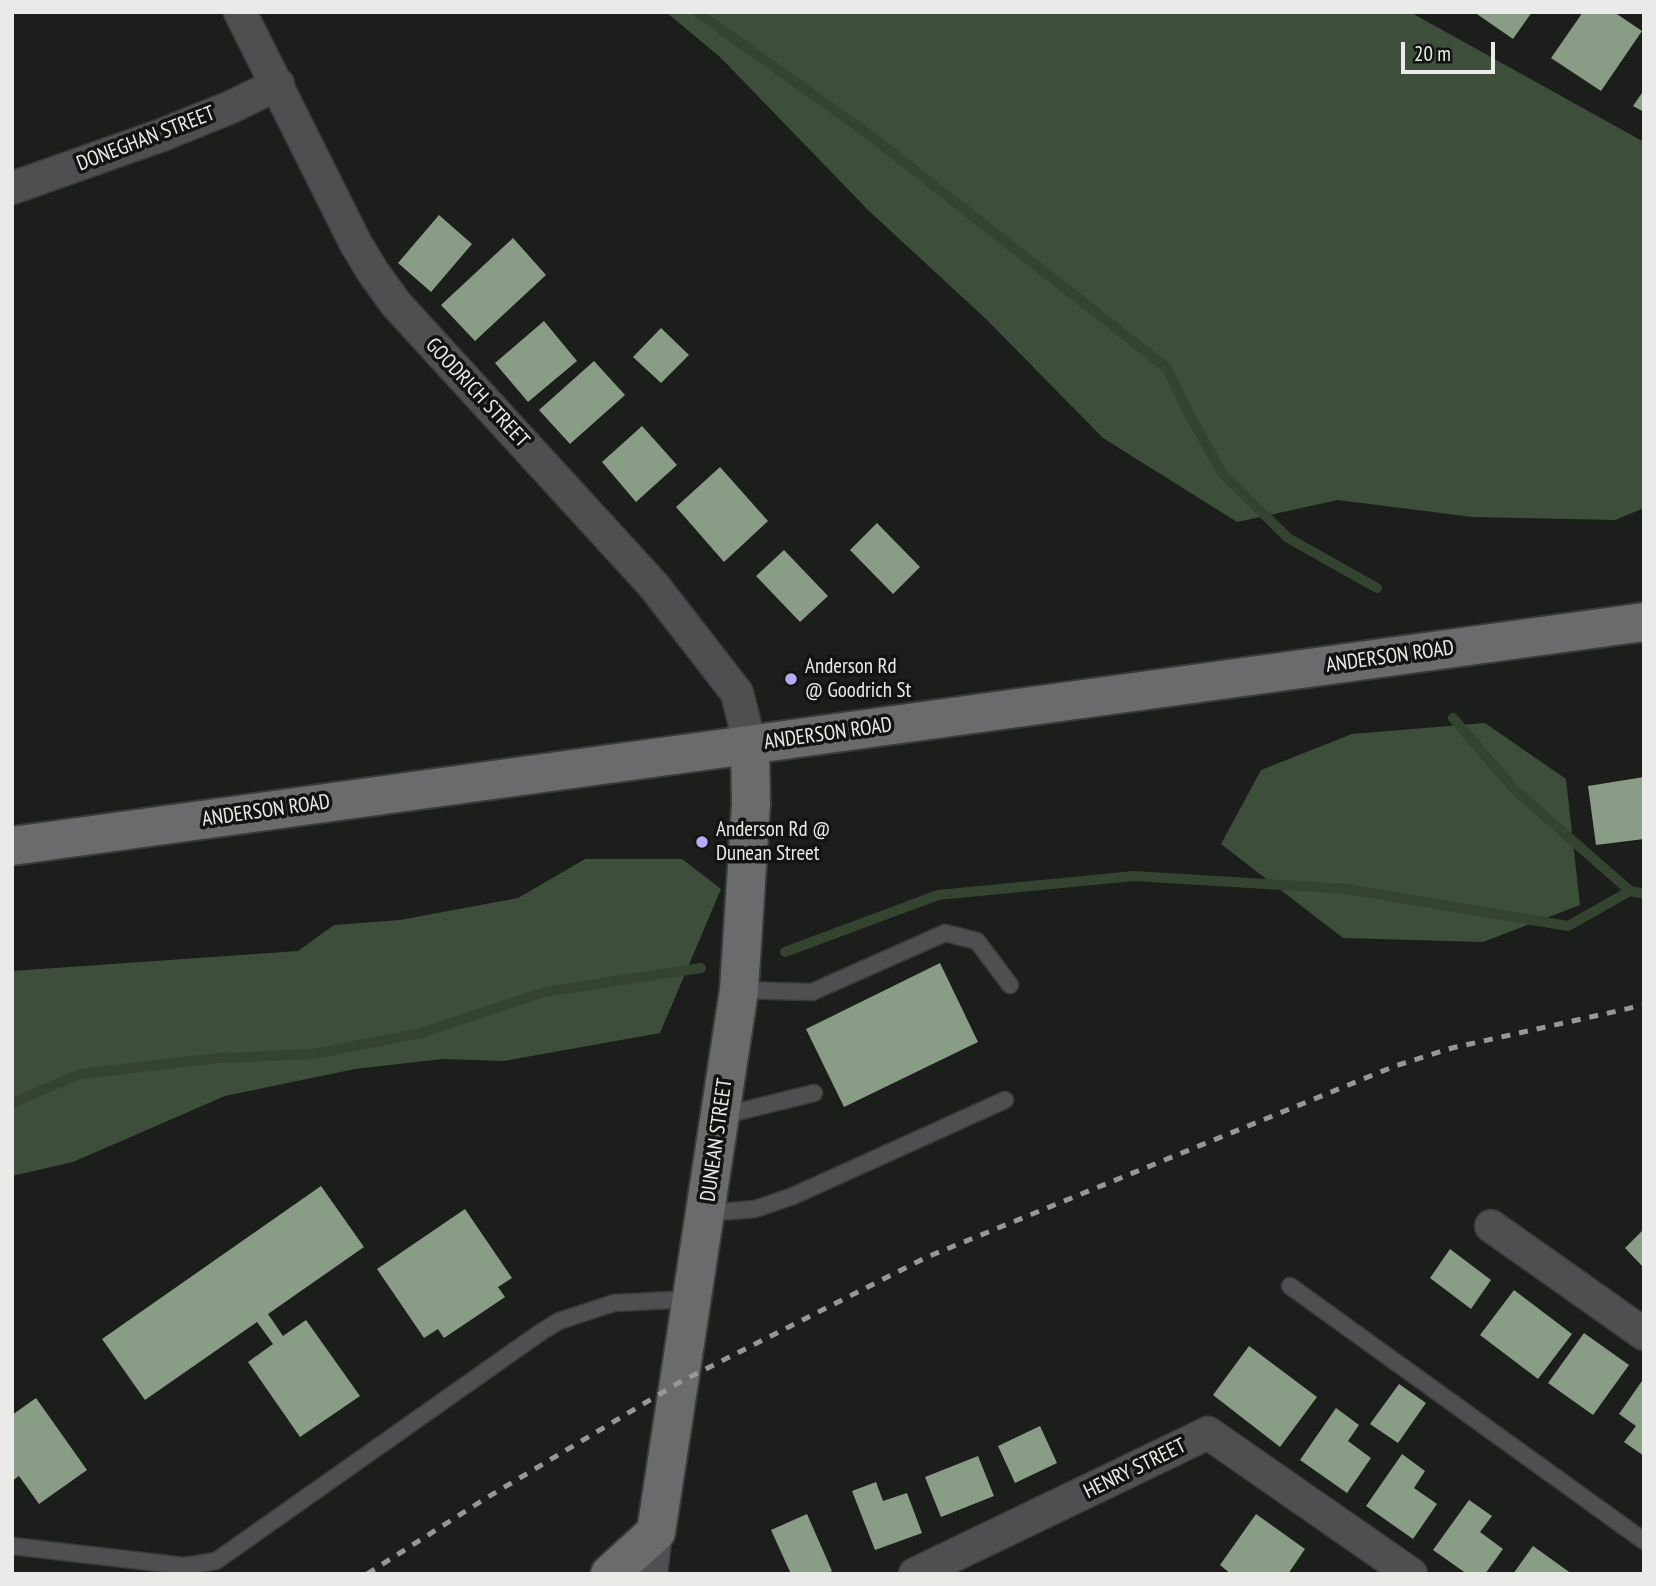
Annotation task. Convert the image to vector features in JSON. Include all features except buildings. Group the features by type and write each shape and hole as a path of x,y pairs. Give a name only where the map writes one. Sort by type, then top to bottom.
{"main road":[{"name":"ANDERSON ROAD","path":"12,846 1644,622"},
{"name":"DUNEAN STREET","path":"656,1532 707,1213 739,990 751,804 750,745"},
{"path":"610,1574 656,1532"}],"street":[{"name":"GOODRICH STREET","path":"240,12 356,244 396,304 654,586 737,693 750,745"},
{"name":"DONEGHAN STREET","path":"12,188 162,135 231,107 278,84"},
{"path":"1491,1226 1644,1334"},
{"name":"HENRY STREET","path":"915,1574 1208,1433 1411,1574"},
{"path":"651,1574 656,1532"}],"lane":[{"path":"739,990 812,992 945,933 976,941 1010,985"},
{"path":"721,1116 814,1093"},
{"path":"707,1213 755,1209 793,1196 1005,1100"},
{"path":"1290,1286 1644,1541"},
{"path":"12,1546 185,1566 216,1561 559,1321 614,1303 693,1299"}],"green space":[{"path":"666,12 1410,12 1644,142 1644,508 1615,520 1472,517 1338,500 1237,522 1103,438 986,319 868,210 721,58"},
{"path":"1485,723 1566,779 1580,905 1483,942 1343,938 1221,844 1261,770 1352,734"},
{"path":"585,859 682,859 721,889 660,1033 504,1061 442,1059 355,1069 225,1096 73,1162 12,1176 12,971 298,951 334,925 400,920 518,898"}],"waterway":[{"path":"697,12 867,133 1167,368 1222,473 1288,538 1377,588"},
{"path":"1453,718 1514,789 1630,891 1644,894"},
{"path":"785,952 938,895 1134,876 1347,889 1568,926 1630,891"},
{"path":"12,1103 80,1074 219,1058 314,1054 421,1033 545,992 701,968"}],"railway":[{"path":"367,1574 483,1500 680,1382 927,1257 1395,1066 1452,1048 1644,1005"}],"place":[{"name":"Anderson Rd @ Goodrich St","path":"791,679"},
{"name":"Anderson Rd @ Dunean Street","path":"702,842"}]}
